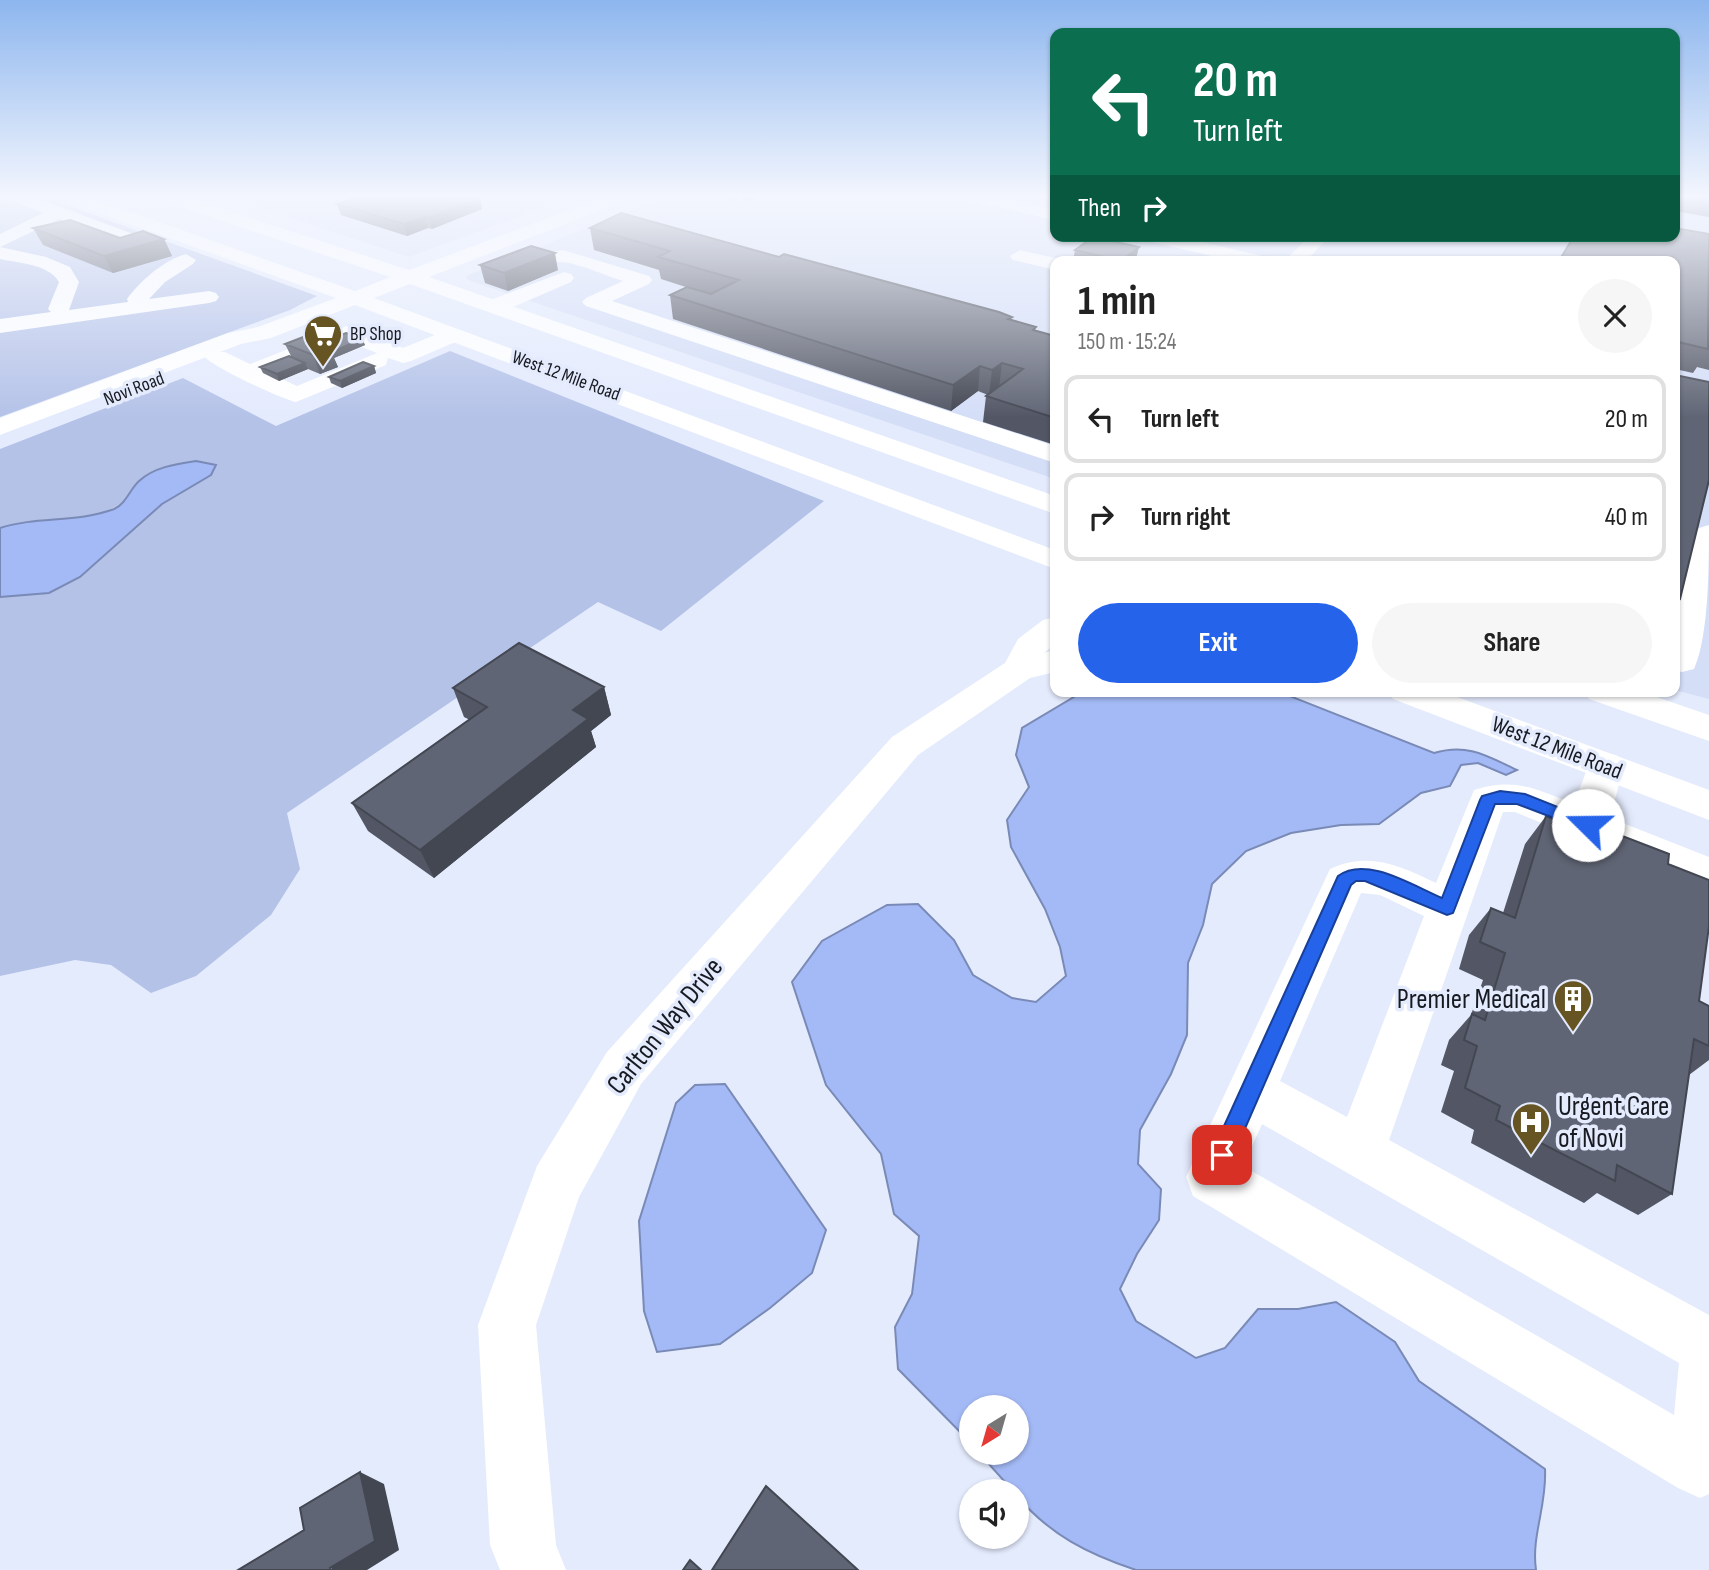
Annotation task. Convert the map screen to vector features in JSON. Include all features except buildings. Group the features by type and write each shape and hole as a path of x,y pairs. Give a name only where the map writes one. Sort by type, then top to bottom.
{"main road":[{"path":"59,309 69,282 63,271"},
{"path":"137,299 168,271"},
{"name":"West 12 Mile Road","path":"280,271 1050,558"},
{"name":"West 12 Mile Road","path":"391,271 799,412 1046,503"},
{"name":"Novi Road","path":"0,426 423,271"},
{"path":"486,277 500,271"},
{"path":"613,271 642,280 593,302 1050,453"},
{"path":"249,373 347,333 403,356 455,336 471,318 504,309 564,278"},
{"path":"632,284 655,291"},
{"path":"0,317 137,299 208,294 0,326"},
{"name":"Novi Road","path":"0,440 257,342 263,332"},
{"path":"217,357 296,394 394,352"},
{"path":"961,424 988,404"},
{"path":"729,437 772,439 789,432 800,422 799,412"},
{"path":"992,536 979,521 986,506 1009,498 1046,503"},
{"path":"1680,660 1709,534"},
{"name":"Carlton Way Drive","path":"533,1570 523,1545 507,1325 556,1185 624,1068 905,746 1037,665 1030,647 1050,631"},
{"name":"West 12 Mile Road","path":"1421,697 1709,805"},
{"path":"1619,697 1709,728"},
{"path":"1588,825 1605,766"},
{"path":"1359,1152 1488,800 1500,797 1519,798 1709,874"},
{"path":"1447,908 1367,874 1352,875 1345,881 1212,1177 1700,1466 1709,1360"},
{"path":"1251,1091 1709,1347"}],"shaded area":[{"path":"0,271 249,271 317,296 290,310 0,417"},
{"path":"478,271 1050,271 1050,477 468,280 466,276"},
{"path":"1680,271 1709,271 1709,699 1680,691"},
{"path":"450,351 824,501 661,631 598,602 287,813 300,869 271,915 196,976 151,993 111,965 75,960 0,976 0,597 49,593 80,577 162,504 211,476 127,498 115,507 84,517 0,528 0,449 183,378 276,426"},
{"path":"196,461 216,465 211,475 162,504 80,577 49,593 0,597 0,528 86,516 114,509 122,504 139,481 151,472"},
{"path":"1074,697 1292,697 1434,753 1457,749 1477,752 1517,770 1506,775 1478,763 1461,765 1450,786 1421,793 1379,824 1341,825 1291,833 1246,851 1212,884 1203,925 1188,963 1187,1035 1171,1074 1140,1130 1138,1164 1161,1189 1159,1220 1137,1254 1120,1289 1136,1321 1196,1358 1225,1348 1258,1309 1298,1309 1336,1302 1395,1342 1419,1381 1545,1469 1544,1496 1536,1545 1536,1570 1136,1570 1086,1550 1056,1532 1029,1509 1029,1479 1002,1479 990,1465 1029,1465 1029,1395 959,1395 959,1431 898,1369 895,1327 912,1294 919,1236 894,1214 881,1154 826,1085 792,982 822,941 887,905 918,904 954,940 973,975 1012,998 1036,1002 1066,976 1060,947 1045,909 1011,847 1007,820 1029,787 1016,755 1022,728"},
{"path":"725,1084 826,1230 812,1273 770,1308 720,1344 657,1352 644,1311 639,1221 676,1103 695,1085"}],"place":[{"name":"BP Shop","path":"323,368"},
{"name":"Premier Medical","path":"1573,1033"},
{"name":"Urgent Care of Novi","path":"1531,1156"}],"route":[{"path":"1222,1155 1345,881 1352,875 1367,874 1447,908 1488,800 1500,797 1519,798 1588,825"}]}
